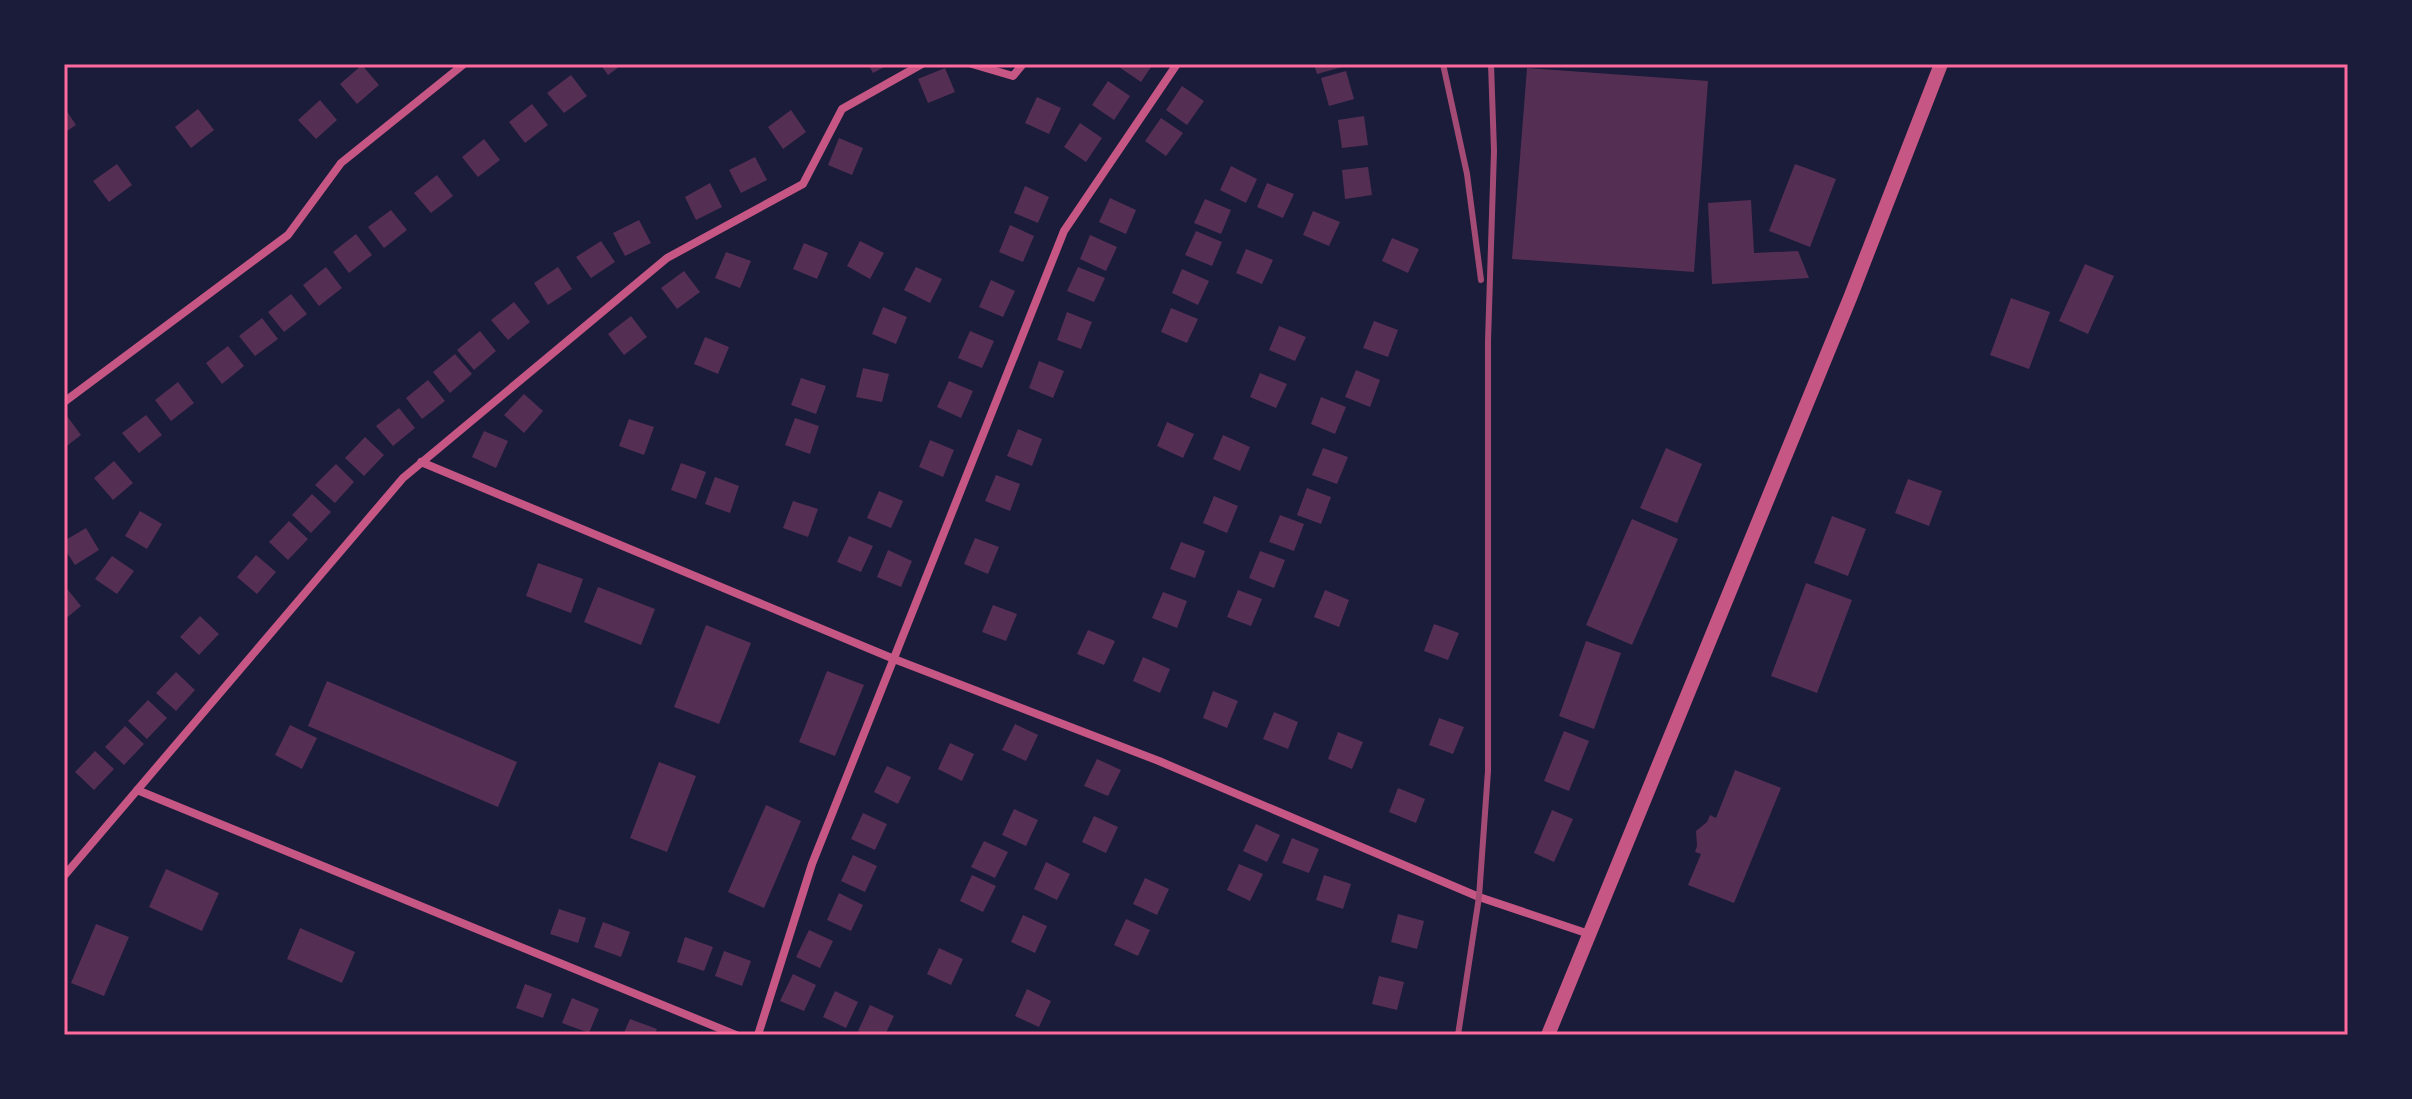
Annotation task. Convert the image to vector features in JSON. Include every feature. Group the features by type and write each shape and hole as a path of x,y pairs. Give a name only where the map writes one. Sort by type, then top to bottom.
{"street":[{"path":"64,402 288,235 341,163 464,64"},
{"path":"64,876 403,478 667,258 803,184 842,109 922,64"},
{"path":"972,64 1013,76 1023,64"},
{"path":"758,1035 812,864 1064,231 1177,64"},
{"path":"1548,1035 1850,298 1941,64"},
{"path":"421,462 894,659 1159,761 1479,897 1589,934"},
{"path":"137,790 736,1035"}],"building":[{"path":"600,64 623,64 608,75"},
{"path":"868,64 890,64 873,73"},
{"path":"1122,64 1153,64 1141,82 1119,67"},
{"path":"1314,64 1341,64 1342,67 1317,74"},
{"path":"362,65 379,85 357,104 340,84"},
{"path":"945,68 955,92 928,103 918,79"},
{"path":"1527,68 1708,81 1694,272 1512,259"},
{"path":"1346,71 1354,99 1329,106 1321,78"},
{"path":"571,75 587,96 564,113 547,93"},
{"path":"1108,81 1130,96 1114,120 1092,105"},
{"path":"1182,86 1204,101 1187,125 1166,110"},
{"path":"1037,97 1061,108 1049,134 1025,123"},
{"path":"320,100 337,120 316,139 298,120"},
{"path":"532,104 548,125 525,143 509,122"},
{"path":"64,107 76,125 64,133"},
{"path":"198,109 214,130 191,148 175,127"},
{"path":"791,110 806,132 783,149 768,127"},
{"path":"1364,116 1368,145 1342,148 1338,120"},
{"path":"1161,118 1183,133 1166,156 1145,141"},
{"path":"1080,123 1102,138 1086,162 1064,147"},
{"path":"839,138 863,148 852,175 828,165"},
{"path":"484,139 500,160 478,177 462,157"},
{"path":"755,157 767,180 741,193 729,170"},
{"path":"117,164 132,185 109,202 93,181"},
{"path":"1795,164 1836,179 1810,247 1769,231"},
{"path":"1231,166 1257,179 1246,203 1220,190"},
{"path":"1368,167 1372,195 1345,199 1342,170"},
{"path":"437,175 453,196 431,213 414,193"},
{"path":"710,183 722,207 696,220 685,197"},
{"path":"1267,183 1294,194 1283,218 1257,207"},
{"path":"1025,186 1049,197 1038,223 1014,213"},
{"path":"1110,198 1136,210 1126,234 1099,222"},
{"path":"1205,199 1231,210 1221,234 1194,223"},
{"path":"1751,200 1754,253 1798,251 1809,278 1712,284 1708,203"},
{"path":"391,210 407,230 384,248 368,227"},
{"path":"1313,211 1340,222 1329,246 1303,235"},
{"path":"639,220 651,243 625,256 613,233"},
{"path":"1010,225 1034,236 1023,262 999,252"},
{"path":"1196,231 1222,242 1212,266 1185,255"},
{"path":"356,234 372,255 349,273 333,252"},
{"path":"1090,235 1117,247 1106,271 1080,259"},
{"path":"1392,238 1419,249 1408,273 1382,261"},
{"path":"601,241 615,262 591,278 576,257"},
{"path":"860,241 884,253 870,279 847,266"},
{"path":"804,243 828,253 817,279 793,269"},
{"path":"1246,249 1273,260 1262,284 1236,273"},
{"path":"726,252 751,261 740,288 715,278"},
{"path":"2085,264 2114,276 2088,334 2059,321"},
{"path":"326,267 342,288 319,306 303,285"},
{"path":"558,267 572,289 548,305 534,283"},
{"path":"916,267 942,279 930,303 904,290"},
{"path":"1078,267 1105,278 1094,302 1067,291"},
{"path":"1182,269 1209,281 1198,305 1172,293"},
{"path":"684,271 700,292 677,309 661,288"},
{"path":"991,280 1015,291 1003,317 979,307"},
{"path":"291,294 307,314 284,332 268,312"},
{"path":"2011,298 2050,312 2029,369 1990,355"},
{"path":"514,302 530,322 508,340 491,320"},
{"path":"883,307 907,317 896,344 872,334"},
{"path":"1171,308 1198,319 1187,343 1161,332"},
{"path":"1067,312 1092,322 1081,349 1057,340"},
{"path":"631,316 647,337 624,355 608,334"},
{"path":"262,318 278,339 255,356 239,336"},
{"path":"1374,321 1398,330 1388,357 1363,348"},
{"path":"1279,326 1306,337 1295,361 1269,350"},
{"path":"480,331 496,351 474,370 457,350"},
{"path":"970,331 994,341 982,368 958,358"},
{"path":"705,337 729,347 718,374 694,364"},
{"path":"228,346 244,366 222,384 206,363"},
{"path":"455,354 472,374 450,393 433,372"},
{"path":"1039,361 1064,371 1053,398 1029,388"},
{"path":"863,368 889,374 882,402 856,397"},
{"path":"1356,370 1380,380 1370,407 1345,397"},
{"path":"1260,373 1287,384 1276,408 1250,397"},
{"path":"801,378 826,386 816,414 791,405"},
{"path":"428,380 445,401 422,419 406,398"},
{"path":"949,381 973,391 961,418 937,407"},
{"path":"178,382 194,403 171,421 155,400"},
{"path":"524,394 543,411 524,433 504,415"},
{"path":"1321,397 1346,407 1335,434 1311,424"},
{"path":"399,408 415,428 393,446 376,426"},
{"path":"64,412 81,435 64,448"},
{"path":"146,415 162,435 139,453 122,433"},
{"path":"795,418 819,426 810,454 785,445"},
{"path":"629,419 654,427 644,455 619,446"},
{"path":"1167,422 1194,434 1183,458 1157,446"},
{"path":"1018,429 1042,439 1032,466 1007,456"},
{"path":"484,431 508,441 496,468 472,457"},
{"path":"1223,435 1250,447 1240,471 1213,459"},
{"path":"365,437 384,455 364,476 345,458"},
{"path":"930,440 954,450 943,477 919,467"},
{"path":"1323,448 1348,457 1337,484 1312,475"},
{"path":"1666,448 1702,464 1677,523 1640,508"},
{"path":"114,461 133,483 113,500 94,478"},
{"path":"681,463 706,472 696,499 671,490"},
{"path":"336,464 354,482 335,503 315,485"},
{"path":"996,475 1020,484 1010,511 985,501"},
{"path":"715,477 739,486 730,513 705,504"},
{"path":"1908,479 1942,491 1929,526 1895,513"},
{"path":"1307,488 1331,497 1321,524 1297,515"},
{"path":"879,491 903,501 891,528 867,518"},
{"path":"312,494 331,512 311,533 292,515"},
{"path":"1214,496 1238,506 1227,533 1203,523"},
{"path":"793,501 818,509 808,537 783,528"},
{"path":"140,511 162,524 147,549 125,536"},
{"path":"1280,515 1304,524 1294,551 1269,542"},
{"path":"1832,516 1866,529 1848,576 1814,563"},
{"path":"1632,519 1678,539 1632,645 1586,625"},
{"path":"289,521 308,539 288,560 269,542"},
{"path":"86,528 99,550 75,565 64,548 64,541"},
{"path":"849,536 873,546 861,572 837,562"},
{"path":"975,538 999,547 988,574 964,564"},
{"path":"1181,542 1205,551 1195,578 1170,569"},
{"path":"888,550 912,561 901,587 877,577"},
{"path":"1260,551 1285,560 1274,588 1249,578"},
{"path":"256,555 276,572 257,594 237,577"},
{"path":"112,556 134,571 117,594 95,579"},
{"path":"538,563 583,579 571,613 526,596"},
{"path":"1806,583 1852,600 1817,693 1771,676"},
{"path":"64,585 81,606 64,620"},
{"path":"598,587 655,609 641,645 584,622"},
{"path":"1238,590 1262,599 1251,626 1227,617"},
{"path":"1325,590 1349,600 1339,627 1314,617"},
{"path":"1163,592 1187,601 1177,628 1152,618"},
{"path":"993,605 1017,614 1006,641 982,632"},
{"path":"200,616 219,634 199,655 180,637"},
{"path":"1434,624 1459,633 1448,660 1424,651"},
{"path":"706,625 751,643 719,724 674,707"},
{"path":"1088,630 1115,641 1104,665 1077,654"},
{"path":"1586,641 1621,653 1594,729 1559,716"},
{"path":"1143,657 1170,669 1160,693 1133,681"},
{"path":"827,671 864,685 835,756 799,742"},
{"path":"176,672 195,690 176,711 156,693"},
{"path":"327,681 517,762 498,807 308,726"},
{"path":"1213,691 1238,701 1227,728 1203,718"},
{"path":"148,700 167,718 147,739 128,721"},
{"path":"1274,712 1298,722 1288,749 1263,739"},
{"path":"1439,718 1464,727 1453,754 1429,745"},
{"path":"1015,724 1038,735 1026,761 1002,750"},
{"path":"290,725 317,738 302,769 275,755"},
{"path":"125,726 144,744 124,765 105,747"},
{"path":"1564,731 1589,741 1569,791 1544,781"},
{"path":"1338,732 1363,742 1352,769 1328,759"},
{"path":"950,743 974,754 962,781 938,769"},
{"path":"95,751 114,769 94,790 75,772"},
{"path":"1097,759 1121,770 1108,796 1084,786"},
{"path":"659,762 696,776 667,852 630,838"},
{"path":"887,766 911,777 898,804 874,792"},
{"path":"1735,770 1781,788 1734,903 1688,885 1701,854 1695,852 1696,831 1710,815 1716,818"},
{"path":"1398,788 1425,799 1416,823 1389,812"},
{"path":"766,805 801,821 764,908 728,892"},
{"path":"1014,809 1038,820 1026,846 1002,835"},
{"path":"1552,810 1573,819 1554,862 1534,853"},
{"path":"863,813 887,824 875,850 851,839"},
{"path":"1094,816 1118,827 1106,853 1082,842"},
{"path":"1256,824 1280,835 1267,862 1243,851"},
{"path":"1292,838 1319,849 1309,873 1282,863"},
{"path":"984,841 1008,852 995,878 971,867"},
{"path":"853,855 877,866 865,892 841,881"},
{"path":"1046,862 1070,874 1057,900 1034,889"},
{"path":"1239,864 1263,874 1250,901 1227,890"},
{"path":"166,869 219,893 202,931 149,907"},
{"path":"972,875 996,886 983,912 960,901"},
{"path":"1324,875 1351,884 1343,909 1316,900"},
{"path":"1145,878 1169,889 1157,915 1133,904"},
{"path":"839,893 863,905 851,931 827,920"},
{"path":"559,909 586,918 578,943 550,934"},
{"path":"1398,914 1424,921 1417,949 1391,942"},
{"path":"1023,915 1047,926 1035,953 1011,942"},
{"path":"1126,919 1150,930 1138,956 1114,945"},
{"path":"603,922 630,932 621,957 594,947"},
{"path":"96,924 129,937 104,996 71,983"},
{"path":"300,928 355,952 342,983 287,959"},
{"path":"809,930 833,941 820,968 796,957"},
{"path":"685,937 713,947 704,971 677,962"},
{"path":"939,948 963,959 951,985 927,974"},
{"path":"724,951 751,961 742,986 715,976"},
{"path":"793,974 816,985 804,1011 780,1001"},
{"path":"1379,976 1404,982 1397,1010 1372,1004"},
{"path":"525,984 552,994 543,1018 516,1008"},
{"path":"1027,989 1051,1001 1039,1027 1015,1016"},
{"path":"835,991 858,1002 846,1028 823,1017"},
{"path":"572,998 599,1009 589,1033 562,1023"},
{"path":"870,1005 894,1016 885,1035 867,1035 858,1031"},
{"path":"630,1019 657,1029 654,1035 623,1035"}],"railway":[{"path":"1443,64 1467,174 1481,280"},
{"path":"1458,1035 1479,897 1488,771 1488,341 1494,151 1491,64"}]}
